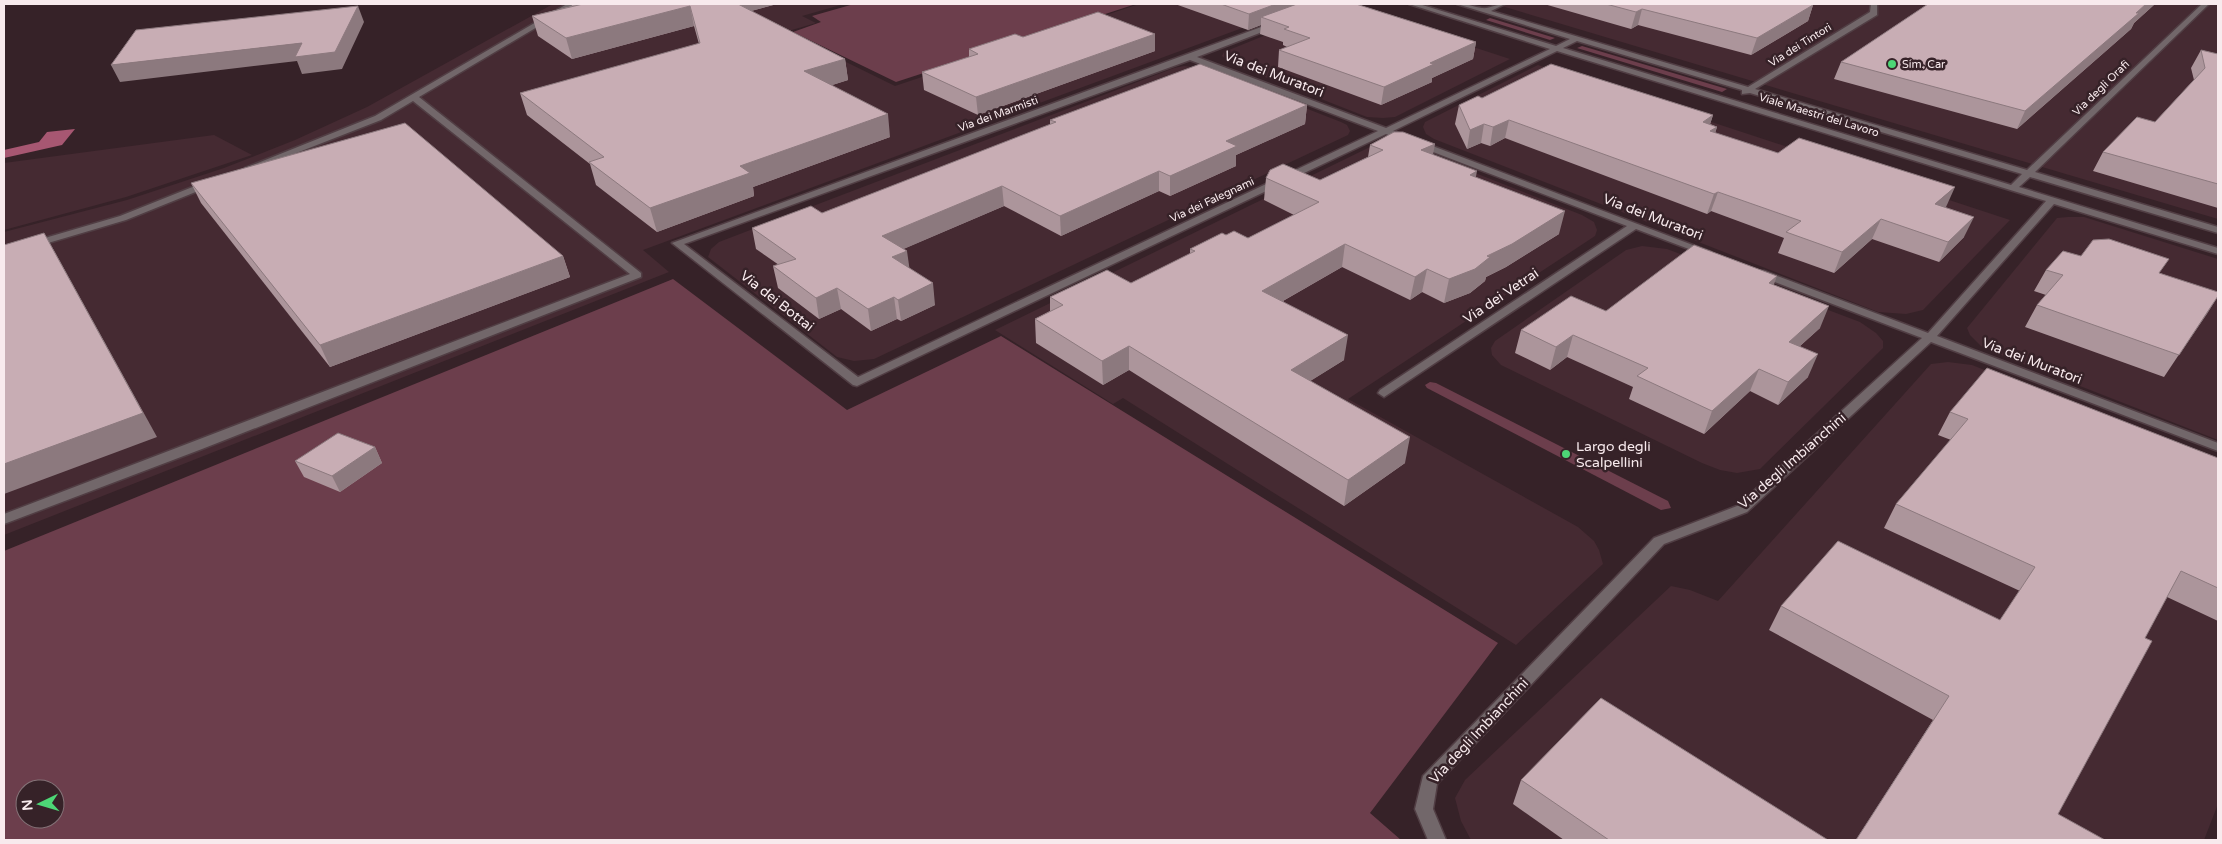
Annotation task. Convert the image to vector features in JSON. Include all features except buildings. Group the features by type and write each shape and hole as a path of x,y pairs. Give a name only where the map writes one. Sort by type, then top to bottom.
{"street":[{"path":"243,171 378,118 572,4"},
{"name":"Viale Maestri del Lavoro","path":"1412,4 2218,251"},
{"name":"Viale Maestri del Lavoro","path":"1461,4 2218,230"},
{"path":"1464,20 1502,4"},
{"name":"Via dei Tintori","path":"1730,101 1874,12 1874,4"},
{"name":"Via degli Orafi","path":"2013,188 2206,4"},
{"name":"Via dei Marmisti","path":"678,243 1190,57 1281,21"},
{"name":"Via dei Falegnami","path":"858,382 1386,131 1576,38"},
{"name":"Via dei Muratori","path":"1190,57 1718,257"},
{"path":"4,519 637,275 447,122 413,97"},
{"path":"4,253 123,218 216,181"},
{"name":"Via degli Imbianchini","path":"1437,840 1424,809 1429,781 1659,541 1742,509 1930,337 2052,200"},
{"name":"Via dei Vetrai","path":"1384,393 1635,226"},
{"name":"Via dei Bottai","path":"678,243 858,382"},
{"name":"Via dei Muratori","path":"1746,267 2218,447"}],"shaded area":[{"path":"553,4 844,4 802,16 816,23 785,32 895,86 1139,4 1307,4 643,250 669,272 4,535 4,232 127,200 224,168 295,140 367,107"},
{"path":"854,4 1136,4 896,82 793,32 821,22 812,16"},
{"path":"1342,4 1510,59 1395,117 1383,118 1367,117 1232,64 1222,56 1224,52"},
{"path":"1495,4 2218,4 2218,219 1759,83"},
{"path":"1490,18 1555,38 1550,40 1486,20"},
{"path":"1582,46 1727,89 1722,92 1577,48"},
{"path":"1538,65 2010,220 1923,310 1906,314 1878,312 1434,139 1426,134 1423,127 1425,122"},
{"path":"1184,66 1203,68 1341,122 1347,125 1350,131 1348,135 874,359 854,361 837,357 708,257 711,249 719,242 1174,68"},
{"path":"75,129 62,145 4,158 4,150 39,142 47,132"},
{"path":"214,135 252,155 126,197 4,230 4,163"},
{"path":"1370,147 1409,147 1582,215 1594,222 1597,230 1595,236 1348,399 1578,527 1594,541 1603,564 1516,645 1123,398 1113,404 995,330"},
{"path":"2084,217 2218,259 2218,440 2008,358 1981,346 1970,335 1967,328 2057,218"},
{"path":"1642,246 1667,249 1860,322 1876,333 1883,341 1883,348 1760,469 1737,473 1720,470 1702,463 1501,365 1492,355 1491,348 1495,341 1626,250"},
{"path":"673,279 847,410 1001,336 1498,643 1370,813 1401,840 4,840 4,551"},
{"path":"1948,362 1972,365 2218,462 2218,804 2204,840 1471,840 1461,821 1455,798 1465,780 1671,586 1690,590 1718,601 1931,364"},
{"path":"1430,382 1436,383 1668,501 1671,508 1661,510 1427,388 1425,385"}],"place":[{"name":"Sim. Car","path":"1892,64"},
{"name":"Largo degli Scalpellini","path":"1566,454"}]}
